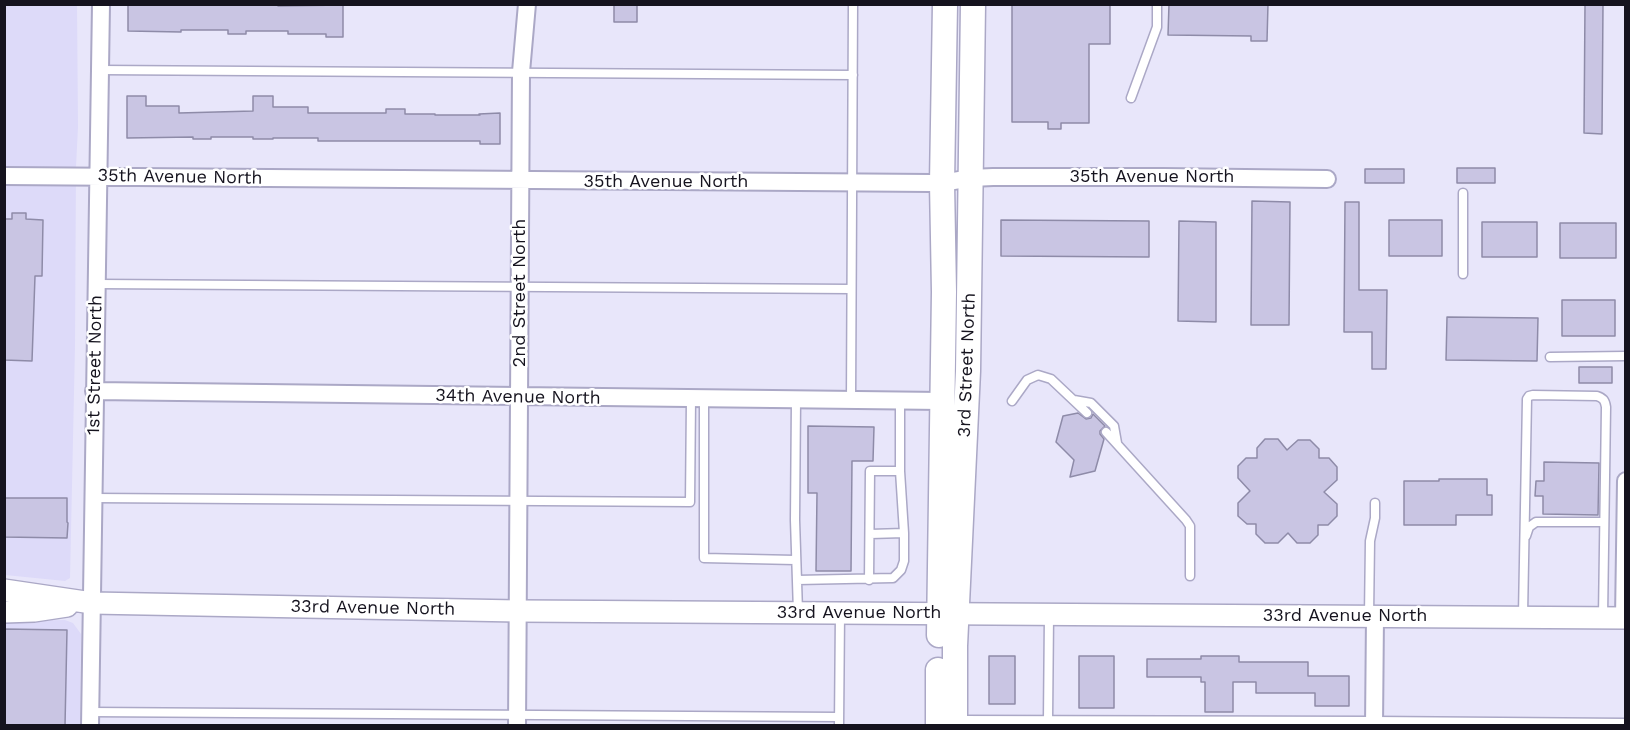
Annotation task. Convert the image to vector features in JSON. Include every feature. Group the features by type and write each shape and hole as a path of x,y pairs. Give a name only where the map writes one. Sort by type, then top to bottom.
{"main road":[{"name":"3rd Street North","path":"945,4 942,402 949,724"},
{"name":"3rd Street North","path":"948,613 967,381 973,4"}],"street":[{"name":"1st Street North","path":"90,719 101,4"},
{"name":"2nd Street North","path":"517,720 521,72 527,4"},
{"name":"35th Avenue North","path":"4,176 852,183 942,183 971,178 1327,179"},
{"name":"34th Avenue North","path":"94,391 942,402"},
{"path":"1625,618 1626,481"},
{"name":"33rd Avenue North","path":"4,590 92,603 518,610 1625,618"},
{"name":"33rd Avenue North","path":"4,612 92,603"},
{"path":"1372,616 1374,723"}],"lane":[{"path":"851,401 853,4"},
{"path":"1131,98 1156,27 1156,4"},
{"path":"100,70 853,75"},
{"path":"1462,273 1463,193"},
{"path":"97,284 851,289"},
{"path":"1550,357 1626,356"},
{"path":"1012,401 1027,380 1038,375 1051,379 1087,413"},
{"path":"1523,617 1527,399 1529,396 1597,396 1602,397 1605,401 1603,618"},
{"path":"93,498 690,502 697,399"},
{"path":"697,399 704,558 795,560"},
{"path":"796,400 795,560 798,612"},
{"path":"1074,400 1091,403 1114,426 1117,444"},
{"path":"797,580 893,578 901,570 904,561 904,533 900,471 900,401"},
{"path":"1106,432 1190,526 1190,576"},
{"path":"869,580 870,471 900,471"},
{"path":"1372,616 1370,542 1375,518 1375,503"},
{"path":"1524,546 1529,527 1536,522 1604,522"},
{"path":"870,534 904,533"},
{"path":"90,719 839,721 840,613"},
{"path":"1048,720 1049,614"},
{"path":"949,724 1048,720 1626,723"}],"shaded area":[{"path":"5,5 77,5 75,346 70,578 65,581 5,575"},
{"path":"65,620 73,623 81,634 80,725 5,725 4,621"}],"building":[{"path":"128,4 343,5 343,37 326,37 326,34 288,34 288,31 246,31 246,34 228,34 228,30 128,31"},
{"path":"614,4 637,4 637,22 614,22"},
{"path":"1012,4 1110,4 1110,44 1089,44 1089,123 1061,123 1061,129 1048,129 1048,122 1012,122"},
{"path":"1169,4 1268,4 1267,41 1251,41 1251,36 1168,35"},
{"path":"1585,4 1603,4 1602,134 1584,133"},
{"path":"127,96 146,96 146,106 179,106 179,113 253,111 253,96 273,96 273,107 308,107 308,113 386,113 386,109 405,109 405,114 500,113 500,144 480,144 480,141 318,141 318,138 127,138"},
{"path":"1457,168 1495,168 1495,183 1457,183"},
{"path":"1365,169 1404,169 1404,183 1365,183"},
{"path":"1252,201 1290,202 1289,325 1251,325"},
{"path":"1345,202 1359,202 1359,290 1387,290 1386,369 1372,369 1372,332 1344,332"},
{"path":"12,213 26,213 26,219 43,220 42,276 35,276 32,361 4,360 4,219 12,219"},
{"path":"1001,220 1149,221 1149,257 1001,256"},
{"path":"1389,220 1442,220 1442,256 1389,256"},
{"path":"1179,221 1216,222 1216,322 1178,321"},
{"path":"1482,222 1537,222 1537,257 1482,257"},
{"path":"1560,223 1616,223 1616,258 1560,258"},
{"path":"1562,300 1615,300 1615,336 1562,336"},
{"path":"1447,317 1538,318 1537,361 1446,360"},
{"path":"1579,367 1612,367 1612,383 1579,383"},
{"path":"1078,413 1086,419 1091,418 1093,414 1105,426 1100,431 1104,439 1095,471 1070,477 1074,460 1056,442 1063,416"},
{"path":"808,426 874,427 873,461 852,461 851,571 816,571 817,493 808,493"},
{"path":"1265,439 1278,439 1287,450 1298,440 1310,440 1319,449 1319,458 1329,458 1337,467 1337,480 1324,492 1337,504 1337,516 1328,525 1318,525 1318,535 1310,543 1297,543 1288,533 1278,543 1265,543 1256,534 1256,524 1247,524 1238,516 1238,503 1250,491 1238,478 1238,466 1246,458 1257,458 1257,448"},
{"path":"1544,462 1599,463 1598,515 1543,514 1543,496 1535,496 1536,481 1544,481"},
{"path":"1439,479 1487,479 1487,495 1492,495 1492,515 1456,515 1456,525 1404,525 1404,481 1439,481"},
{"path":"4,498 67,498 67,538 4,537"},
{"path":"4,629 67,630 65,726 4,726"},
{"path":"989,656 1015,656 1015,704 989,704"},
{"path":"1079,656 1114,656 1114,708 1079,708"},
{"path":"1201,656 1239,656 1239,662 1308,662 1308,676 1349,676 1349,706 1315,706 1315,693 1256,693 1256,682 1233,682 1233,712 1205,712 1205,682 1201,682 1201,677 1147,677 1147,659 1201,659"}]}
